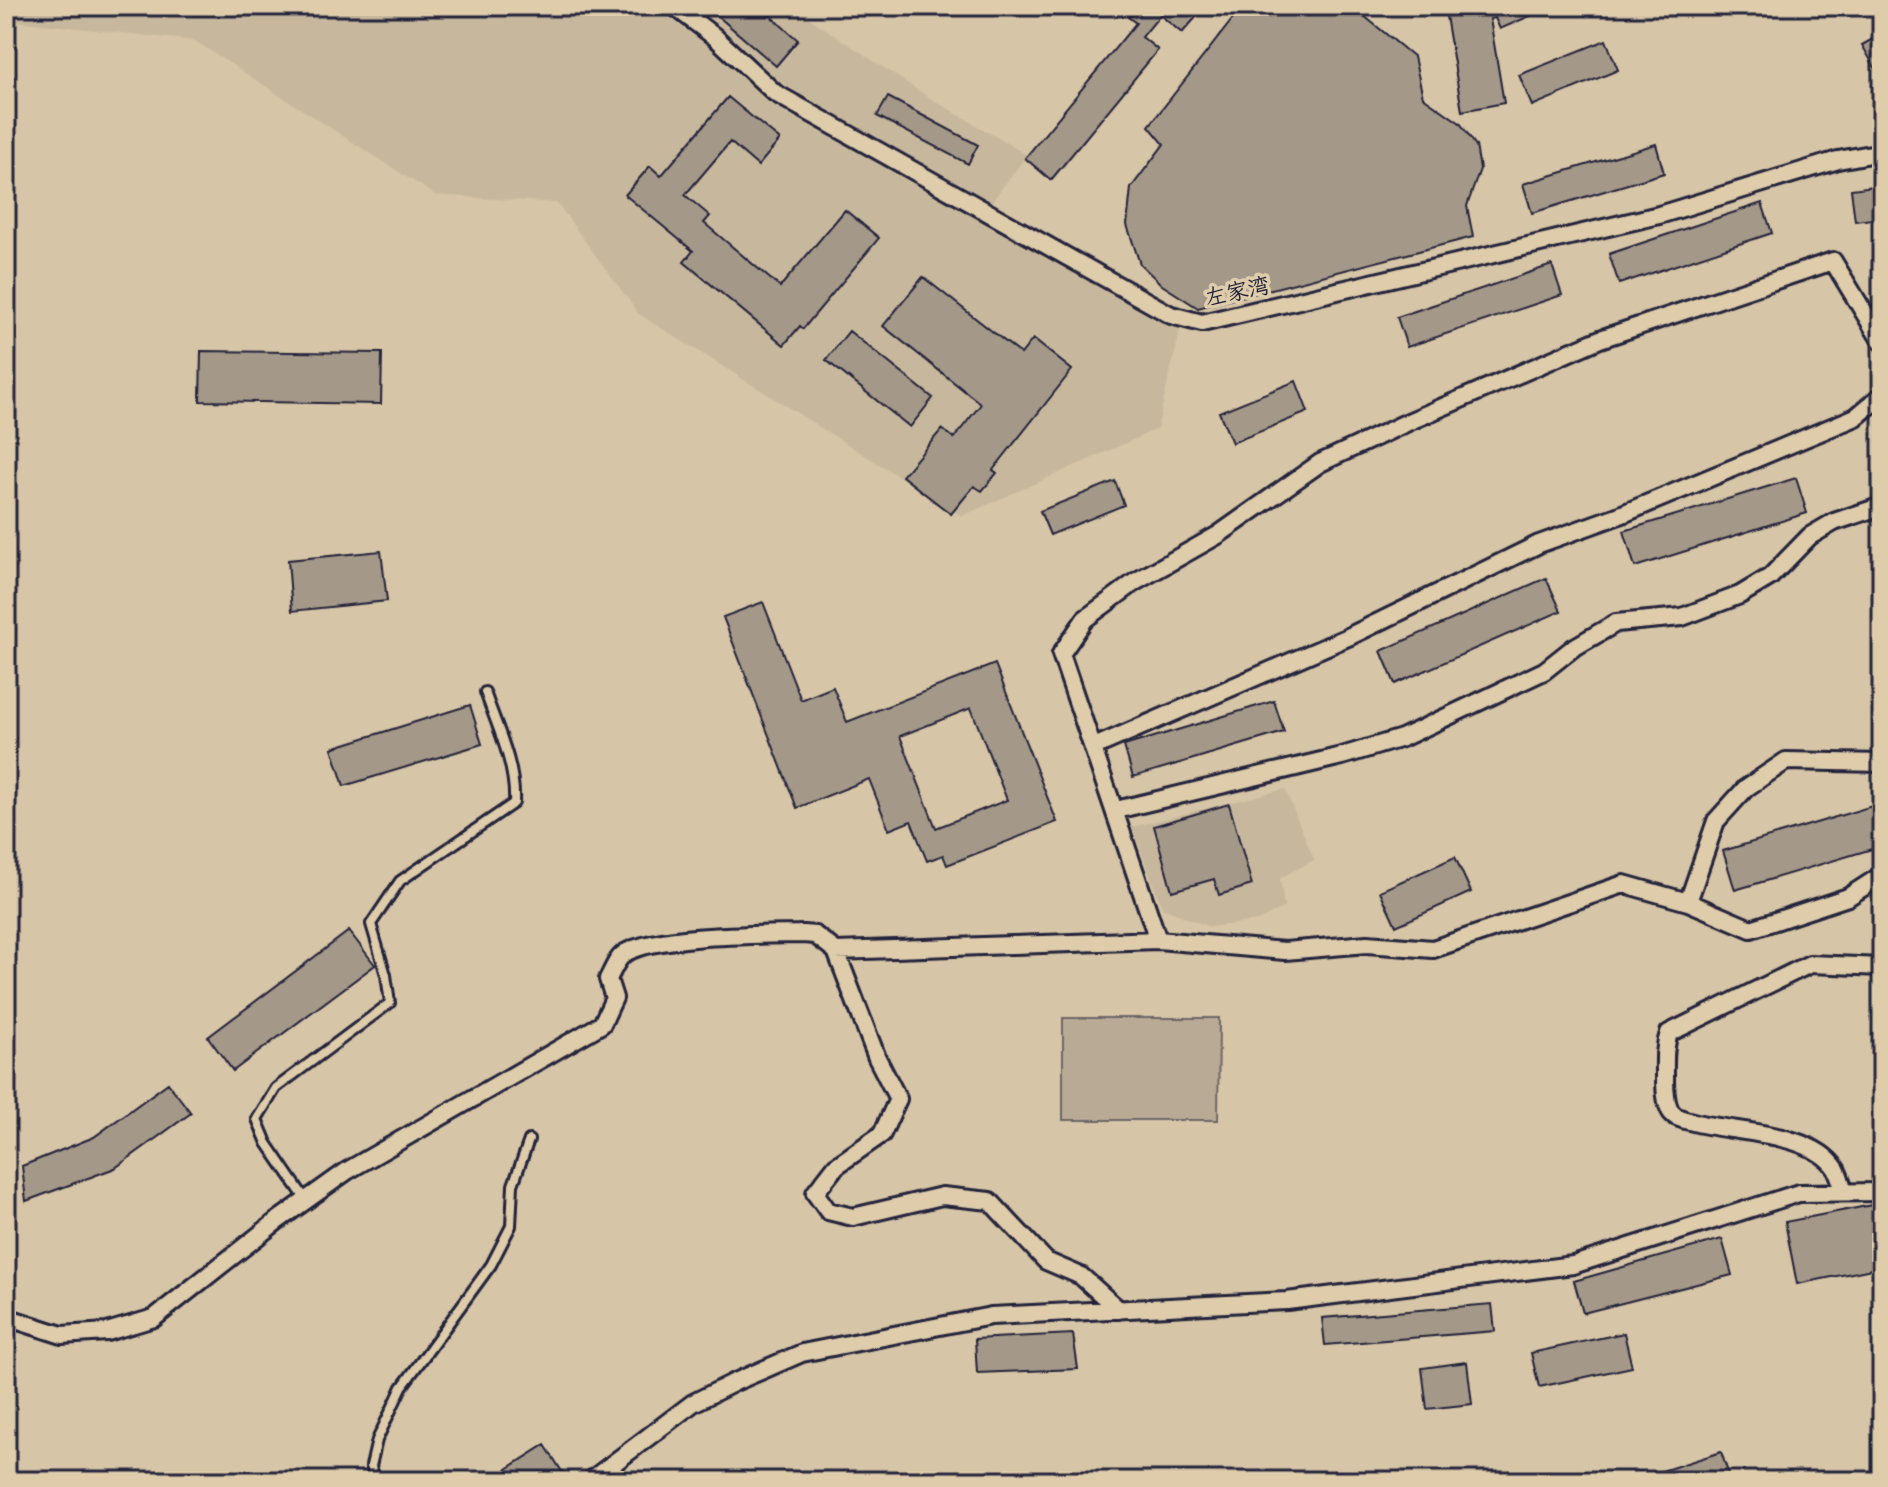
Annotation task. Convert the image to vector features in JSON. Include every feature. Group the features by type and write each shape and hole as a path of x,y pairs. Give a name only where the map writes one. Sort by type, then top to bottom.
{"street":[{"name":"左家湾","path":"674,6 715,37 775,93 1171,315 1202,323 1659,215 1838,160 1882,152"},
{"path":"1158,940 1061,654 1085,619 1135,582 1218,535 1320,463 1600,339 1833,261 1882,342"},
{"path":"1094,747 1348,637 1539,544 1620,515 1856,417 1882,395"},
{"path":"1116,810 1342,756 1402,738 1544,671 1573,648 1616,623 1682,617 1740,595 1770,577 1810,536 1834,522 1882,506"},
{"path":"1688,902 1716,821 1746,788 1786,761 1882,763"},
{"path":"836,951 1158,940 1285,951 1367,944 1433,949 1624,884 1688,902 1751,929 1848,897 1882,875"},
{"path":"6,1317 62,1335 107,1332 154,1318 347,1171 602,1024 614,998 608,979 621,955 641,946 718,937 803,934 815,935 836,951 877,1058 898,1099 882,1134 836,1166 815,1193 828,1211 853,1217 942,1196 990,1201 1046,1261 1081,1276 1119,1310"},
{"path":"1844,1192 1836,1169 1822,1155 1803,1145 1777,1136 1700,1124 1681,1119 1671,1112 1665,1090 1665,1044 1669,1033 1810,964 1882,967"},
{"path":"590,1481 693,1403 802,1353 991,1316 1287,1301 1573,1265 1799,1193 1882,1192"}],"lane":[{"path":"306,1200 267,1143 257,1119 276,1088 390,1003 386,975 371,924 400,881 514,803 515,787 509,761 485,692"},
{"path":"375,1481 371,1466 377,1440 402,1387 491,1265 511,1226 513,1185 529,1140"}],"shaded area":[{"path":"6,6 791,6 925,95 1027,155 989,205 1180,331 1157,429 962,516 639,314 557,203 435,195 195,41 6,20"},
{"path":"1285,789 1314,860 1280,878 1284,907 1258,921 1210,927 1162,908 1132,827"},
{"path":"1063,1018 1219,1018 1218,1120 1063,1120"}],"building":[{"path":"706,6 759,6 798,40 776,66"},
{"path":"1137,6 1187,6 1198,15 1182,33 1160,15 1142,37 1158,50 1051,180 1025,158 1136,23 1128,17"},
{"path":"1243,6 1352,6 1414,57 1423,97 1460,123 1476,146 1480,169 1467,206 1473,237 1198,308 1162,285 1140,264 1127,225 1131,188 1164,144 1149,126"},
{"path":"1470,6 1553,6 1500,29 1495,18 1490,19 1504,103 1462,111 1445,10"},
{"path":"1882,34 1882,80 1862,45"},
{"path":"1606,40 1618,70 1532,106 1519,75"},
{"path":"728,97 780,140 758,166 730,142 685,195 710,216 704,223 780,287 845,210 879,238 803,329 800,326 784,345 684,262 693,251 625,195 650,166 661,176"},
{"path":"888,97 978,145 968,164 877,116"},
{"path":"1656,144 1664,173 1532,213 1523,184"},
{"path":"1882,185 1882,218 1855,221 1851,189"},
{"path":"1762,203 1772,233 1619,284 1609,254"},
{"path":"1552,265 1562,295 1407,347 1397,317"},
{"path":"923,277 1021,354 1033,339 1072,370 993,470 997,473 982,491 974,486 951,514 902,476 942,429 954,438 981,404 883,326"},
{"path":"849,331 933,398 910,427 826,360"},
{"path":"201,351 382,353 381,404 200,401"},
{"path":"1296,381 1308,412 1232,443 1219,412"},
{"path":"1796,478 1807,513 1635,567 1624,531"},
{"path":"1115,481 1124,505 1050,535 1040,511"},
{"path":"381,551 387,601 292,611 288,560"},
{"path":"1546,578 1561,611 1395,684 1381,651"},
{"path":"763,602 801,700 833,687 847,722 995,664 1057,822 947,865 943,855 927,861 911,821 889,830 869,779 797,808 723,617","holes":["971,708 1007,800 936,828 900,736"]},
{"path":"1274,701 1284,732 1133,777 1124,746"},
{"path":"470,705 482,744 344,786 332,748"},
{"path":"1882,803 1882,846 1735,890 1723,851"},
{"path":"1229,804 1252,885 1219,895 1214,879 1172,891 1154,826"},
{"path":"1455,857 1471,892 1396,926 1380,891"},
{"path":"349,931 375,965 233,1071 208,1037"},
{"path":"168,1083 191,1113 115,1168 26,1201 22,1166 94,1137"},
{"path":"1872,1205 1882,1267 1797,1284 1785,1222"},
{"path":"1722,1239 1732,1275 1583,1313 1574,1281"},
{"path":"1492,1304 1495,1331 1325,1345 1322,1318"},
{"path":"1624,1333 1632,1367 1539,1387 1531,1353"},
{"path":"1073,1334 1078,1369 977,1373 975,1339"},
{"path":"1467,1362 1472,1404 1427,1409 1422,1368"},
{"path":"545,1445 568,1481 488,1481"},
{"path":"1721,1452 1731,1481 1640,1481 1640,1478"}]}
